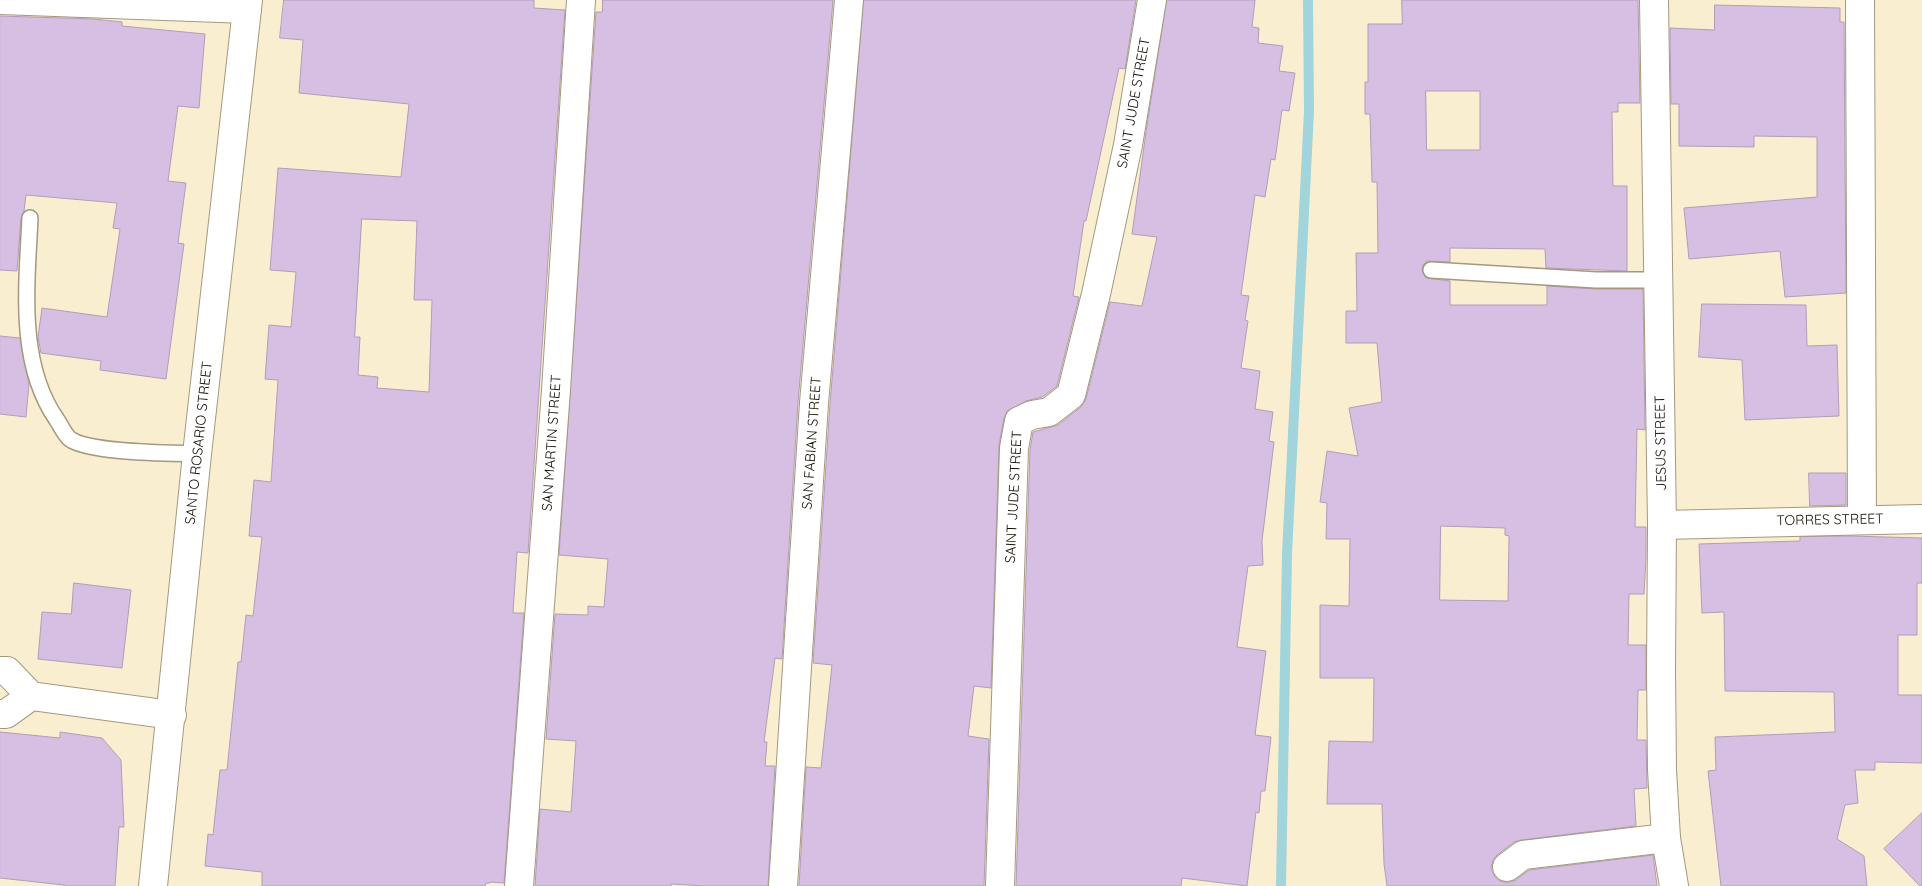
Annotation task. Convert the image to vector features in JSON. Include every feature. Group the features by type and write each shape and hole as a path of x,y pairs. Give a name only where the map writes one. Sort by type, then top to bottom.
{"street":[{"path":"0,0 247,5"},
{"name":"SAN MARTIN STREET","path":"519,886 556,390 581,0"},
{"name":"SAN FABIAN STREET","path":"783,886 814,403 849,0"},
{"name":"SAINT JUDE STREET","path":"1000,886 1014,448 1018,421 1032,415 1049,412 1070,396 1096,294 1128,145 1152,0"},
{"name":"JESUS STREET","path":"1654,0 1662,526 1662,770 1666,838 1674,886"},
{"path":"1860,0 1862,519"},
{"name":"SANTO ROSARIO STREET","path":"153,886 197,454 247,5"},
{"name":"TORRES STREET","path":"1662,526 1862,519 1922,519"},
{"path":"0,671 7,671 31,696 172,714"},
{"path":"0,714 6,714 31,696"},
{"path":"1507,867 1523,855 1666,838"}],"lane":[{"path":"30,218 26,311 36,376 45,404 70,439 96,448 197,454"},
{"path":"1431,270 1596,280 1659,280"}],"building":[{"path":"284,0 534,0 534,8 565,10 528,553 517,552 513,613 524,613 504,883 490,882 486,883 485,886 262,886 262,872 205,866 208,834 213,835 220,770 227,770 238,662 241,662 246,615 253,616 262,537 249,536 254,480 271,482 278,380 265,379 269,325 291,327 296,272 270,270 278,168 401,177 409,104 299,93 303,40 280,38","holes":["362,219 417,221 414,300 432,300 429,392 377,388 378,377 358,375 360,337 355,337"]},
{"path":"603,0 833,0 798,402 782,659 775,658 764,742 767,742 765,766 775,766 768,886 671,884 671,886 535,886 540,809 571,812 576,741 546,739 555,614 588,615 588,606 604,607 608,559 559,555 596,12 602,12"},
{"path":"864,0 1136,0 1125,69 1119,68 1086,221 1084,221 1073,296 1079,297 1057,386 1042,397 1026,401 1007,411 999,445 991,688 974,686 968,736 989,739 984,886 799,886 806,767 821,768 832,665 813,663 830,404"},
{"path":"1167,0 1255,0 1252,27 1259,28 1258,43 1283,46 1279,71 1295,73 1289,111 1282,110 1275,160 1271,159 1265,197 1255,195 1241,295 1249,296 1245,320 1248,321 1241,368 1260,371 1255,409 1273,412 1269,441 1274,442 1262,541 1263,565 1248,566 1237,647 1266,651 1255,735 1271,737 1265,791 1261,791 1259,813 1256,812 1247,886 1182,878 1181,886 1016,886 1030,450 1033,432 1058,425 1081,407 1086,399 1110,302 1142,306 1157,237 1132,234"},
{"path":"1402,0 1638,0 1640,103 1618,103 1618,112 1612,112 1613,186 1627,186 1627,271 1546,268 1545,249 1450,248 1450,262 1427,261 1423,265 1422,270 1426,278 1450,281 1450,305 1547,305 1547,286 1643,289 1645,430 1637,429 1635,527 1646,527 1646,558 1644,594 1629,594 1628,645 1646,645 1646,690 1638,690 1637,740 1646,740 1647,788 1634,789 1636,826 1514,842 1497,855 1493,860 1491,868 1495,877 1500,881 1508,883 1516,880 1529,870 1653,855 1657,886 1387,886 1384,864 1382,804 1327,804 1329,741 1373,742 1374,678 1320,678 1320,605 1349,606 1350,539 1326,539 1327,503 1320,502 1327,451 1358,456 1349,408 1382,402 1377,343 1346,343 1346,311 1357,311 1356,253 1378,253 1377,182 1372,182 1370,114 1365,114 1365,82 1368,82 1368,24 1402,24","holes":["1426,91 1480,91 1480,150 1427,150","1441,526 1505,528 1505,535 1509,536 1508,601 1440,600"]},
{"path":"1715,5 1840,8 1840,22 1844,22 1846,293 1785,297 1780,251 1689,259 1684,208 1817,197 1817,137 1754,136 1754,147 1679,146 1679,104 1671,104 1670,28 1714,30"},
{"path":"0,16 94,19 122,22 122,26 205,34 199,108 178,106 168,181 186,183 178,243 184,244 166,379 100,370 101,361 41,353 38,337 42,308 107,317 120,229 113,228 117,203 26,195 21,218 17,271 0,270"},
{"path":"1702,304 1806,305 1807,346 1837,345 1839,416 1745,420 1742,360 1699,357"},
{"path":"0,336 20,338 29,384 26,417 0,414"},
{"path":"1809,473 1846,473 1846,505 1810,506"},
{"path":"1800,537 1922,538 1922,583 1917,583 1917,635 1898,635 1898,695 1922,695 1922,763 1875,762 1875,770 1855,770 1858,803 1845,805 1837,839 1864,856 1867,886 1721,886 1708,771 1716,770 1715,737 1835,732 1834,692 1725,691 1724,612 1702,613 1699,544 1800,541"},
{"path":"74,583 131,590 122,668 38,659 42,612 71,614"},
{"path":"0,732 60,738 60,732 102,738 121,760 124,827 119,827 115,886 64,886 0,878"},
{"path":"1922,813 1922,886 1920,886 1884,849"}],"waterway":[{"path":"1281,886 1287,554 1309,111 1308,0"}]}
